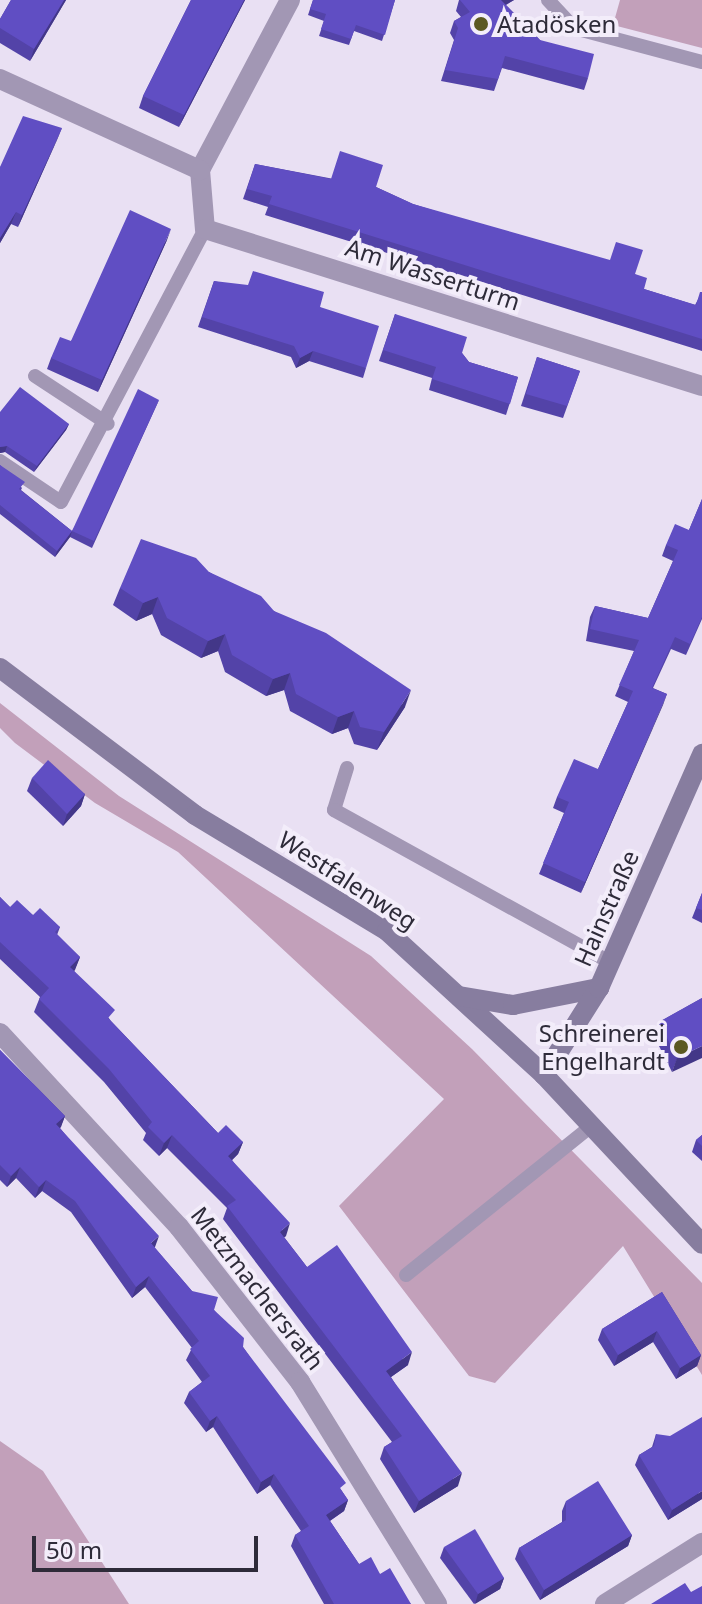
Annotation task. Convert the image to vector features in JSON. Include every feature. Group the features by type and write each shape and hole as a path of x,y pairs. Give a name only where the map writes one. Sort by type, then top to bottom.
{"street":[{"path":"205,229 200,170 290,0"},
{"path":"0,79 200,170"},
{"name":"Am Wasserturm","path":"205,229 702,386"},
{"name":"Westfalenweg","path":"0,668 195,815 387,931 544,1075 702,1244"},
{"name":"Hainstraße","path":"544,1075 599,988 702,754"},
{"path":"459,996 513,1005 599,988"},
{"name":"Metzmachersrath","path":"0,1033 179,1227 300,1382 437,1604"},
{"path":"605,1604 702,1543"}],"lane":[{"path":"548,0 574,28 702,62"},
{"path":"0,461 61,502 108,424 205,229"},
{"path":"35,376 108,424"},
{"path":"347,768 334,810 611,963"},
{"path":"406,1275 591,1126"}],"shaded area":[{"path":"620,0 702,0 702,48 613,25"},
{"path":"0,703 119,796 371,956 472,1049 702,1283 702,1375 623,1246 495,1383 469,1376 339,1206 444,1099 178,852 95,803 15,743 0,728"},
{"path":"0,1441 43,1471 129,1604 0,1604"}],"building":[{"path":"11,0 64,0 34,49 0,28 0,19"},
{"path":"191,0 244,0 184,115 143,96"},
{"path":"313,0 395,0 385,35 356,25 351,39 321,29 326,14 310,9"},
{"path":"460,0 501,0 540,40 594,54 588,78 505,56 498,79 445,70 458,28 454,21 470,12"},
{"path":"23,116 62,128 22,215 16,212 0,238 0,167"},
{"path":"340,151 383,165 376,187 413,204 610,260 616,242 643,250 635,274 647,278 644,289 696,305 702,292 702,339 269,204 272,196 247,189 255,164 331,179"},
{"path":"130,210 171,229 102,380 51,358 60,337 71,341"},
{"path":"253,271 324,292 320,307 379,326 366,368 313,351 300,358 294,346 202,317 214,281 248,285"},
{"path":"395,314 467,337 462,353 469,362 518,377 510,404 432,379 436,367 383,350"},
{"path":"537,357 580,371 567,406 526,394"},
{"path":"20,387 69,424 37,466 7,446 0,447 0,412"},
{"path":"138,389 159,400 94,541 72,531"},
{"path":"0,465 25,482 19,489 72,531 57,551 0,505"},
{"path":"702,499 702,617 690,644 675,637 652,688 667,694 585,882 543,863 569,802 557,797 574,759 598,769 633,691 619,685 639,640 590,629 595,606 648,618 678,550 666,545 675,524 689,530"},
{"path":"141,539 196,558 209,572 261,596 274,611 326,633 411,690 384,732 360,727 354,711 338,717 296,694 290,673 273,679 232,655 225,634 208,641 167,618 158,597 143,603 120,588"},
{"path":"48,760 85,794 67,814 32,778"},
{"path":"702,893 702,910 696,908"},
{"path":"0,897 10,907 17,900 33,915 40,908 60,927 55,932 80,957 70,967 115,1010 108,1018 218,1133 226,1125 243,1142 228,1156 290,1223 280,1232 307,1267 337,1245 412,1352 386,1371 462,1473 419,1501 384,1447 402,1436 227,1206 236,1200 172,1135 164,1143 148,1127 152,1122 109,1069 39,999 49,988 0,942"},
{"name":"Schreinerei Engelhardt","path":"702,998 702,1046 677,1058 659,1022"},
{"path":"0,1050 65,1116 56,1124 159,1236 151,1243 192,1291 218,1297 214,1310 244,1338 243,1347 346,1483 340,1488 348,1500 326,1515 359,1564 371,1557 380,1574 390,1568 411,1604 334,1604 295,1535 309,1526 274,1474 261,1482 217,1416 210,1421 189,1392 210,1376 190,1349 199,1341 149,1276 136,1287 75,1201 46,1180 39,1187 20,1167 11,1176 0,1165"},
{"path":"662,1292 701,1355 680,1368 657,1331 618,1355 602,1329"},
{"path":"702,1417 702,1491 672,1510 639,1455 654,1446 656,1434 670,1436"},
{"path":"598,1481 632,1535 544,1590 519,1548 566,1520 566,1501"},
{"path":"475,1529 504,1578 478,1594 444,1547"},
{"path":"685,1583 691,1592 702,1586 702,1604 651,1604"}],"place":[{"name":"Atadösken","path":"481,24"},
{"name":"Schreinerei Engelhardt","path":"681,1047"}]}
